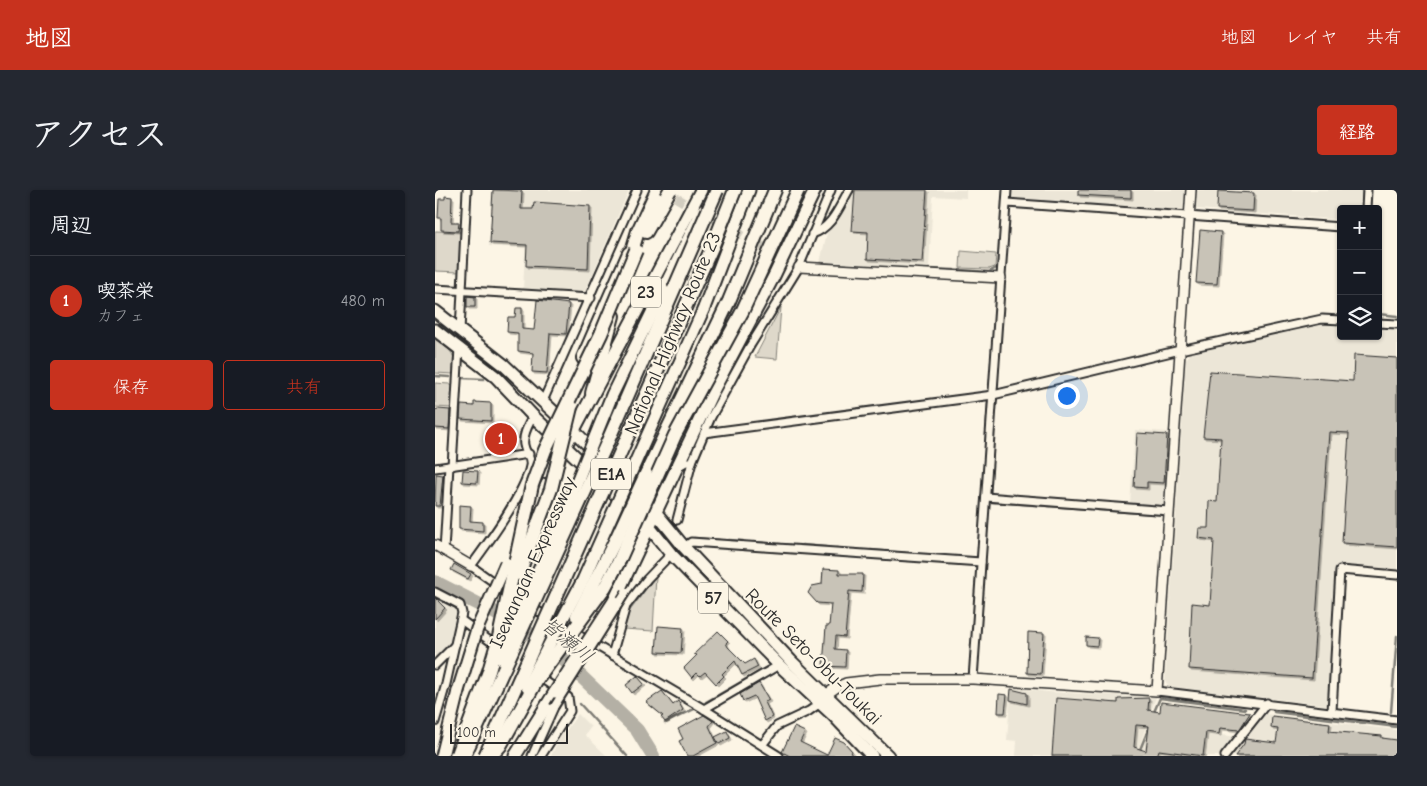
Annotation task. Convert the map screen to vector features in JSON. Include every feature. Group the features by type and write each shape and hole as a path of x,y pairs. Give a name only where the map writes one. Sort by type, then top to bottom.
{"highway":[{"path":"512,631 518,575 551,489 583,359 657,190"},
{"path":"458,756 489,671 499,637 524,515 538,467 601,334 636,250 670,190"},
{"name":"Isewangan Expressway","path":"464,756 607,443 717,190"},
{"name":"Isewangan Expressway","path":"485,756 705,263 735,190"},
{"path":"543,656 577,616 617,537 701,362 775,190"},
{"path":"491,756 500,746 537,680 605,587 618,563 675,435 749,297 798,190"},
{"path":"592,393 638,231"},
{"path":"702,414 710,365 735,301 755,239"}],"main road":[{"name":"23","path":"442,756 458,691 477,629 506,562 592,393 701,190"},
{"name":"National Highway Route 23","path":"458,756 565,511 612,395 712,190"},
{"name":"National Highway Route 23","path":"491,756 607,529 705,308 749,190"},
{"path":"792,238 808,190"},
{"path":"515,756 614,601 657,514 702,414 815,190"},
{"name":"Route Seto-Obu-Toukai","path":"435,311 505,366 573,430 657,514 684,547 791,661 827,694 888,756"},
{"name":"Route Seto-Obu-Toukai","path":"435,330 496,377 533,416 650,528 671,554 779,665 872,756"}],"street":[{"path":"460,331 467,190"},
{"path":"543,401 591,298 637,190"},
{"path":"677,520 692,462 704,432 750,346 799,267 831,190"},
{"path":"812,234 823,231 831,222 849,190"},
{"path":"973,679 1007,190"},
{"path":"1157,691 1191,190"},
{"path":"1365,205 1367,190"},
{"path":"1007,203 1337,227"},
{"path":"799,267 1001,278"},
{"path":"435,289 591,298"},
{"path":"704,432 993,395 1180,350 1322,319 1337,320"},
{"path":"1382,323 1397,324"},
{"path":"444,550 459,348"},
{"path":"471,566 519,493 531,466 529,454 524,446 524,436 533,416"},
{"path":"435,468 529,454"},
{"path":"679,466 685,462 692,462"},
{"path":"986,497 1169,511"},
{"path":"684,547 691,542 981,562"},
{"path":"435,545 471,566 515,597 704,709 779,756"},
{"path":"612,655 626,606 647,579 671,554"},
{"path":"1332,712 1341,570 1397,575"},
{"path":"532,756 554,707 626,592 631,592 642,579 647,579"},
{"path":"435,592 460,605 461,620 435,722"},
{"path":"461,620 568,697 570,711 541,756"},
{"path":"435,665 455,644"},
{"path":"704,709 779,665"},
{"path":"762,745 777,726 821,704 827,694 837,686 869,680 973,679 1157,691 1397,720"},
{"path":"1225,756 1267,703"}],"shaded area":[{"path":"492,190 629,190 584,294 523,291 525,248 489,246"},
{"path":"853,190 966,190 966,198 933,196 929,268 820,262 827,233"},
{"path":"1011,190 1186,190 1183,211 1010,198"},
{"path":"1197,190 1362,190 1360,205 1337,205 1337,220 1198,209 1196,206"},
{"path":"435,231 462,232 460,272 435,271"},
{"path":"961,251 996,254 995,267 989,269 960,268"},
{"path":"781,307 777,359 755,357"},
{"path":"1317,324 1337,326 1337,340 1382,340 1382,328 1397,330 1397,572 1338,567 1330,702 1326,705 1170,687 1165,681 1186,359 1190,354"},
{"path":"435,339 452,353 454,374 435,373"},
{"path":"435,383 449,384 454,387 453,408 435,407"},
{"path":"1135,430 1168,432 1164,504 1159,507 1130,505"},
{"path":"656,576 653,631 624,629 629,612"},
{"path":"435,595 458,606 451,639 446,650 435,661"},
{"path":"1011,687 1048,692 1156,697 1136,756 1016,756 1017,741 1007,740"},
{"path":"578,714 591,727 585,735 607,756 551,756 558,741"},
{"path":"1265,714 1397,730 1397,756 1229,756"},
{"path":"1150,726 1237,737 1221,756 1198,756 1142,749"}],"building":[{"path":"493,190 522,191 521,209 533,209 534,202 590,206 588,269 526,266 527,245 490,243"},
{"path":"855,190 927,190 922,262 867,259 868,232 852,231"},
{"path":"1078,190 1131,190 1131,198 1078,195"},
{"path":"1218,191 1254,193 1253,211 1217,209"},
{"path":"445,196 452,197 451,222 459,222 458,231 441,230 441,218 438,218 439,199 445,199"},
{"path":"1200,230 1221,232 1217,284 1196,283"},
{"path":"467,296 475,297 475,307 467,307"},
{"path":"537,300 569,304 566,334 550,333 547,373 532,372 533,353 518,351 518,333 507,332 508,317 515,317 516,308 522,308 522,329 534,330"},
{"path":"1354,355 1397,358 1397,547 1342,543 1349,433 1329,432 1312,678 1189,669 1192,603 1210,605 1214,540 1198,538 1199,528 1208,528 1209,501 1217,502 1221,438 1203,437 1210,371 1353,381"},
{"path":"474,402 491,403 491,421 460,419 461,405 474,406"},
{"path":"435,410 450,410 449,429 435,428"},
{"path":"503,427 509,433 507,435 510,438 507,440 510,442 507,451 493,446 494,434"},
{"path":"1137,433 1167,435 1164,483 1147,482 1147,488 1134,487"},
{"path":"463,470 478,471 477,483 462,482"},
{"path":"436,474 443,475 440,506 435,506"},
{"path":"459,505 471,506 470,521 483,522 483,531 459,529"},
{"path":"454,564 471,574 468,579 451,570"},
{"path":"823,569 839,570 839,574 863,574 862,592 849,591 845,637 836,636 835,649 846,650 845,667 823,666 826,626 829,626 831,604 817,603 808,593 812,586 822,584"},
{"path":"435,598 445,608 435,619"},
{"path":"658,626 683,628 681,653 656,652"},
{"path":"718,631 728,641 726,643 728,647 745,664 754,659 758,667 742,675 735,661 722,674 724,676 716,684 705,672 700,676 697,673 692,678 684,668 697,655 694,654"},
{"path":"1028,632 1044,633 1041,674 1027,673"},
{"path":"1086,637 1098,638 1097,646 1086,645"},
{"path":"637,676 644,684 632,693 626,685"},
{"path":"759,683 769,700 765,702 772,717 765,721 754,696 743,701 740,694"},
{"path":"1011,689 1027,693 1027,704 1010,700"},
{"path":"662,691 673,705 678,701 683,710 665,722 661,717 663,716 646,702"},
{"path":"999,694 1007,695 1005,713 998,713"},
{"path":"1056,698 1118,703 1118,699 1149,698 1148,710 1160,712 1161,702 1250,713 1239,730 1220,728 1219,734 1206,732 1203,756 1159,750 1157,756 1052,756","holes":["1136,725 1149,726 1146,751 1134,747"]},
{"path":"704,715 713,721 709,726 717,743 693,756 687,756 679,741 683,739 678,729"},
{"path":"1272,716 1330,723 1329,731 1382,736 1382,738 1397,740 1397,756 1235,756 1244,744 1245,739 1276,743 1278,729 1271,728"},
{"path":"794,727 805,732 800,742 827,755 835,738 844,742 852,751 850,756 790,756 782,752"},
{"path":"727,731 730,738 719,744 715,737"}],"waterway":[{"path":"1362,205 1363,190"},
{"path":"998,269 1004,191"},
{"path":"1013,200 1181,212"},
{"path":"1197,213 1310,221"},
{"path":"820,263 847,265"},
{"path":"960,270 989,272 998,267"},
{"path":"929,269 954,270"},
{"path":"990,388 997,289"},
{"path":"1382,314 1397,316"},
{"path":"435,376 450,377"},
{"path":"461,378 484,379"},
{"path":"984,471 988,402"},
{"path":"981,512 983,479"},
{"path":"991,502 1090,509"},
{"path":"1098,510 1157,514"},
{"path":"694,538 720,540"},
{"path":"729,540 743,541"},
{"path":"754,542 792,545"},
{"path":"802,545 826,547"},
{"path":"836,548 859,550"},
{"path":"871,550 906,553"},
{"path":"916,554 936,555"},
{"path":"942,556 978,558 978,555"},
{"name":"皆瀬川","path":"435,582 517,624 564,660 637,730 653,756"},
{"path":"444,602 456,608"},
{"path":"1391,712 1397,636"},
{"path":"706,702 767,667"},
{"path":"1154,712 1160,698 1245,709"},
{"path":"580,704 627,756"},
{"path":"665,723 694,709"},
{"path":"1274,712 1397,727"},
{"path":"1139,752 1150,725"}],"tunnel":[{"path":"664,191 799,267"}],"place":[{"name":"喫茶栄","path":"501,439"}]}
